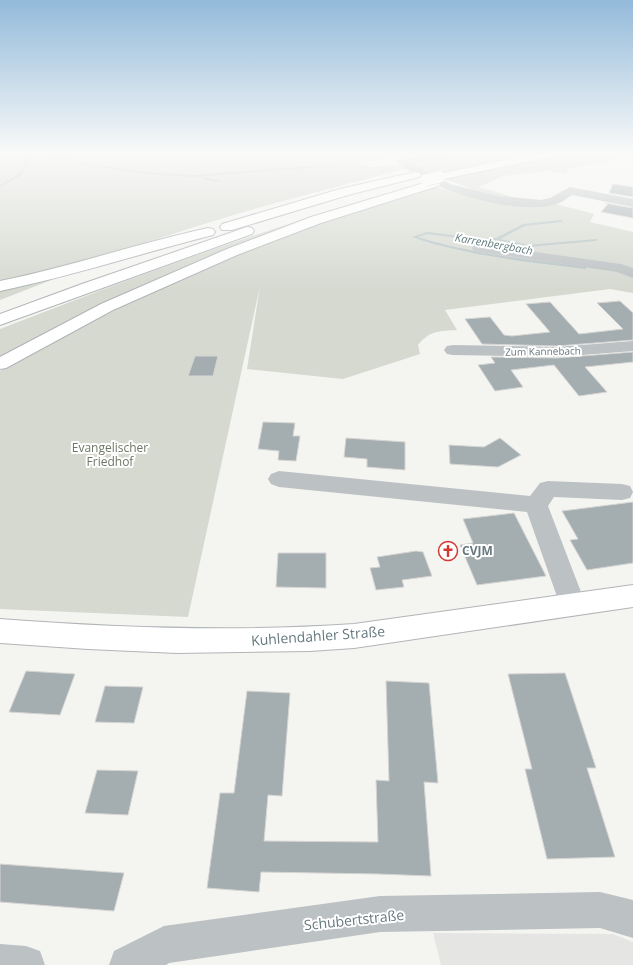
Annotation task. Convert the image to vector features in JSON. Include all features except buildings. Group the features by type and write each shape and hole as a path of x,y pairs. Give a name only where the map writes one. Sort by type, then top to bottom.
{"main road":[{"path":"0,307 215,231 321,199"},
{"path":"0,320 124,274 279,221 357,199"},
{"path":"0,364 107,307 232,252 374,199"},
{"path":"0,286 32,280 78,268 171,240 215,231"},
{"name":"Kuhlendahler Straße","path":"0,631 72,637 175,641 219,642 312,640 354,636 633,596"}],"street":[{"path":"500,199 525,204 553,202 557,199"},
{"path":"612,199 633,203"},
{"path":"479,248 621,268 633,274"},
{"name":"Zum Kannebach","path":"453,350 564,352 633,346"},
{"path":"279,479 536,505"},
{"path":"536,505 548,489 622,492"},
{"path":"536,505 573,605"},
{"name":"Schubertstraße","path":"128,965 164,945 380,914 600,910 633,919"},
{"path":"0,963 26,965"}],"shaded area":[{"path":"433,933 613,934 633,942 633,965 441,965"}],"green space":[{"path":"0,199 291,199 204,224 78,264 0,281"},
{"name":"Evangelischer Friedhof","path":"393,199 510,199 552,203 594,214 590,222 633,232 633,293 610,289 445,310 457,330 440,331 427,336 418,345 420,354 343,379 247,369 260,286 188,617 0,609 0,371 33,352 145,295 238,255 358,209"},
{"path":"327,212 282,229 0,359 0,329 162,268"},
{"path":"54,279 0,300 0,290"}],"waterway":[{"name":"Karrenbergbach","path":"497,239 524,225 561,221"},
{"name":"Karrenbergbach","path":"497,239 476,239 427,233 414,237 456,249 477,253 585,268"},
{"name":"Karrenbergbach","path":"497,239 528,246 596,240"}],"place":[{"name":"CVJM","path":"448,551"}]}
